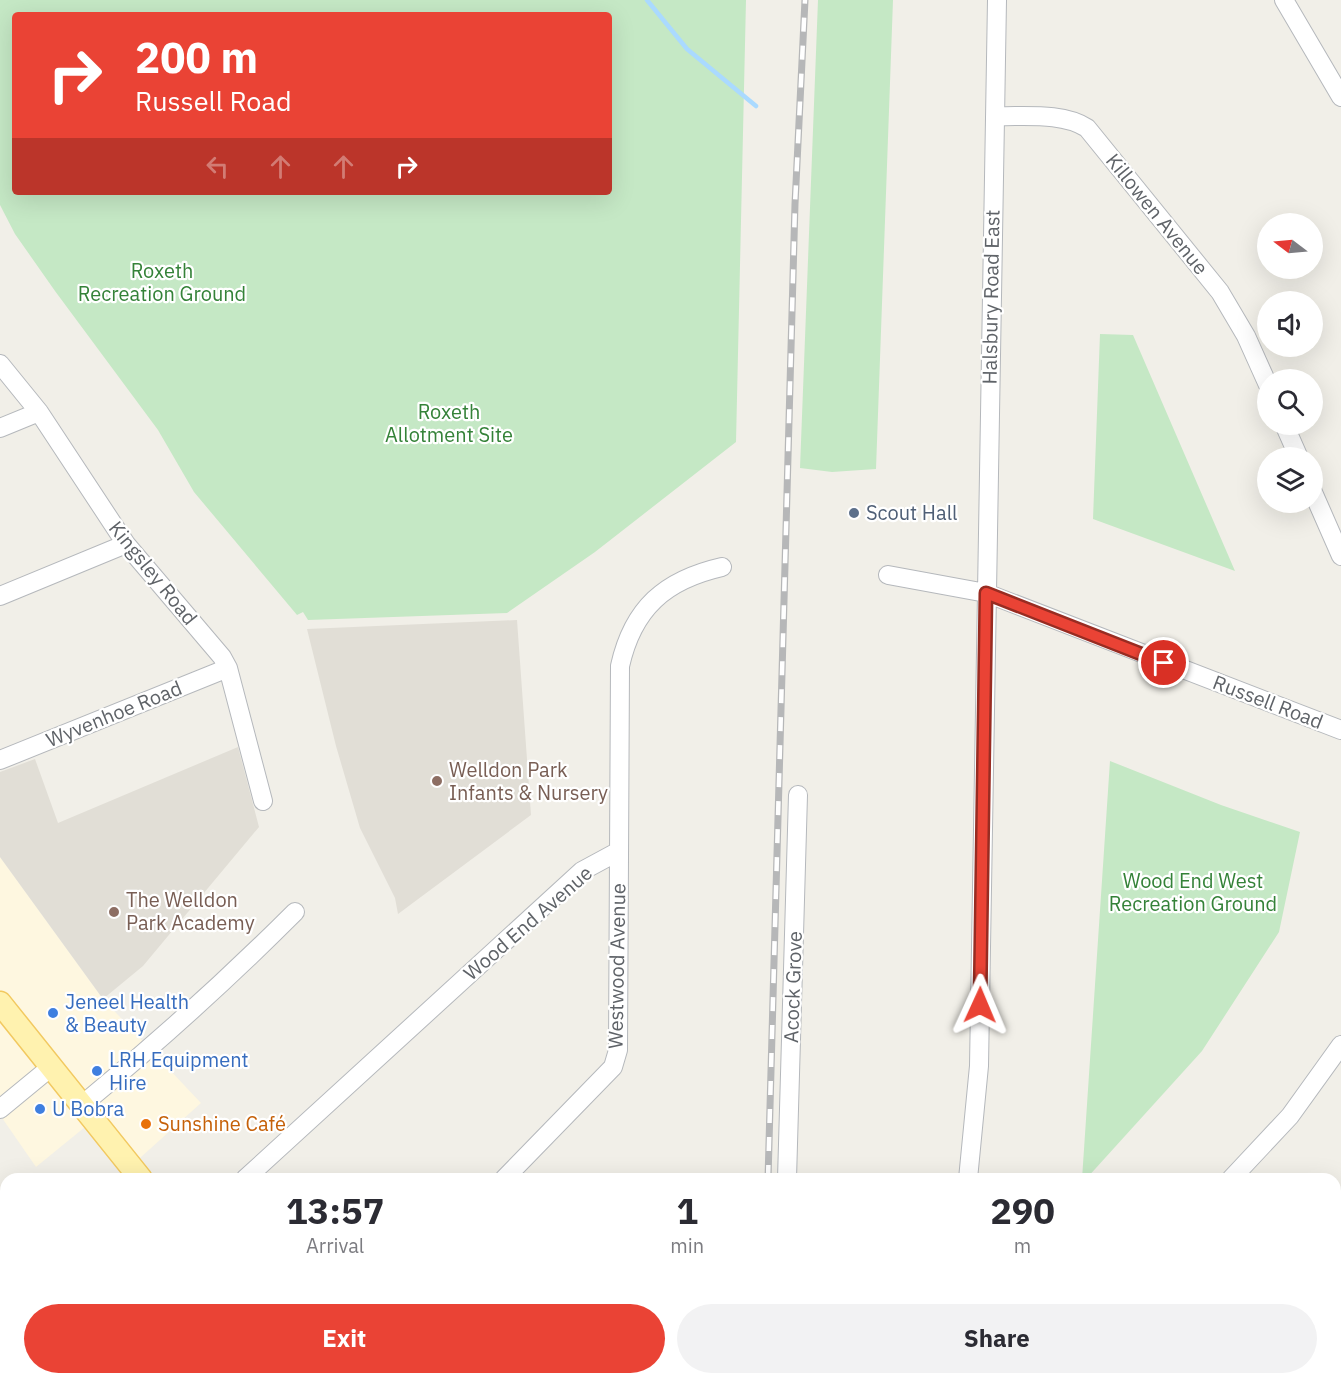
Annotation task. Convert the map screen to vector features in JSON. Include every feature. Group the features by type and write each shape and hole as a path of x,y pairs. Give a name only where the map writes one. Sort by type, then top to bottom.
{"main road":[{"path":"0,1003 136,1173"}],"street":[{"name":"Halsbury Road East","path":"969,1173 979,1066 997,0"},
{"path":"1284,0 1341,97"},
{"name":"Killowen Avenue","path":"995,116 1053,118 1080,124 1087,128 1220,292 1246,336 1261,369"},
{"name":"Kingsley Road","path":"0,363 39,412 126,544 222,657 228,668 263,801"},
{"path":"0,428 39,412"},
{"path":"1322,513 1341,556"},
{"path":"0,596 126,544"},
{"path":"618,851 620,666 625,643 641,614 666,588 696,573 722,567"},
{"name":"Russell Road","path":"888,575 986,593 1341,730"},
{"name":"Wyvenhoe Road","path":"0,760 228,668"},
{"name":"Acock Grove","path":"787,1173 798,795"},
{"name":"Wood End Avenue","path":"252,1173 582,871 618,851"},
{"name":"Westwood Avenue","path":"510,1173 613,1067 618,1050 618,851"},
{"path":"81,1105 200,1005 295,912"},
{"path":"1237,1173 1290,1116 1341,1045"},
{"path":"0,1109 51,1067"}],"shaded area":[{"name":"Welldon Park Infants & Nursery","path":"517,620 531,815 398,914 395,898 360,828 336,746 307,629"},
{"name":"The Welldon Park Academy","path":"238,747 259,827 143,966 103,999 0,857 0,772 35,759 58,823"},
{"path":"0,857 103,999 201,1103 140,1158 101,1114 36,1167 0,1115"}],"green space":[{"path":"0,0 746,0 736,442 595,552 507,613 308,620 303,612 297,615 194,492 158,430 15,234 0,205"},
{"path":"818,0 893,0 876,469 832,472 800,468"},
{"path":"1100,334 1133,335 1235,571 1093,519"},
{"name":"Wood End West Recreation Ground","path":"1110,761 1221,805 1300,832 1279,932 1202,1051 1091,1173 1082,1173"}],"waterway":[{"path":"647,0 687,49 756,106"}],"railway":[{"path":"768,1173 795,204 805,0"}],"place":[{"name":"Scout Hall","path":"854,513"},
{"name":"Welldon Park Infants & Nursery","path":"437,781"},
{"name":"The Welldon Park Academy","path":"114,912"},
{"name":"Jeneel Health & Beauty","path":"53,1013"},
{"name":"LRH Equipment Hire","path":"97,1071"},
{"name":"U Bobra","path":"40,1109"},
{"name":"Sunshine Café","path":"146,1124"}],"route":[{"path":"980,1005 986,593 1164,663"}],"park label":[{"name":"Roxeth Recreation Ground","path":"162,282"},
{"name":"Roxeth Allotment Site","path":"449,424"}]}
